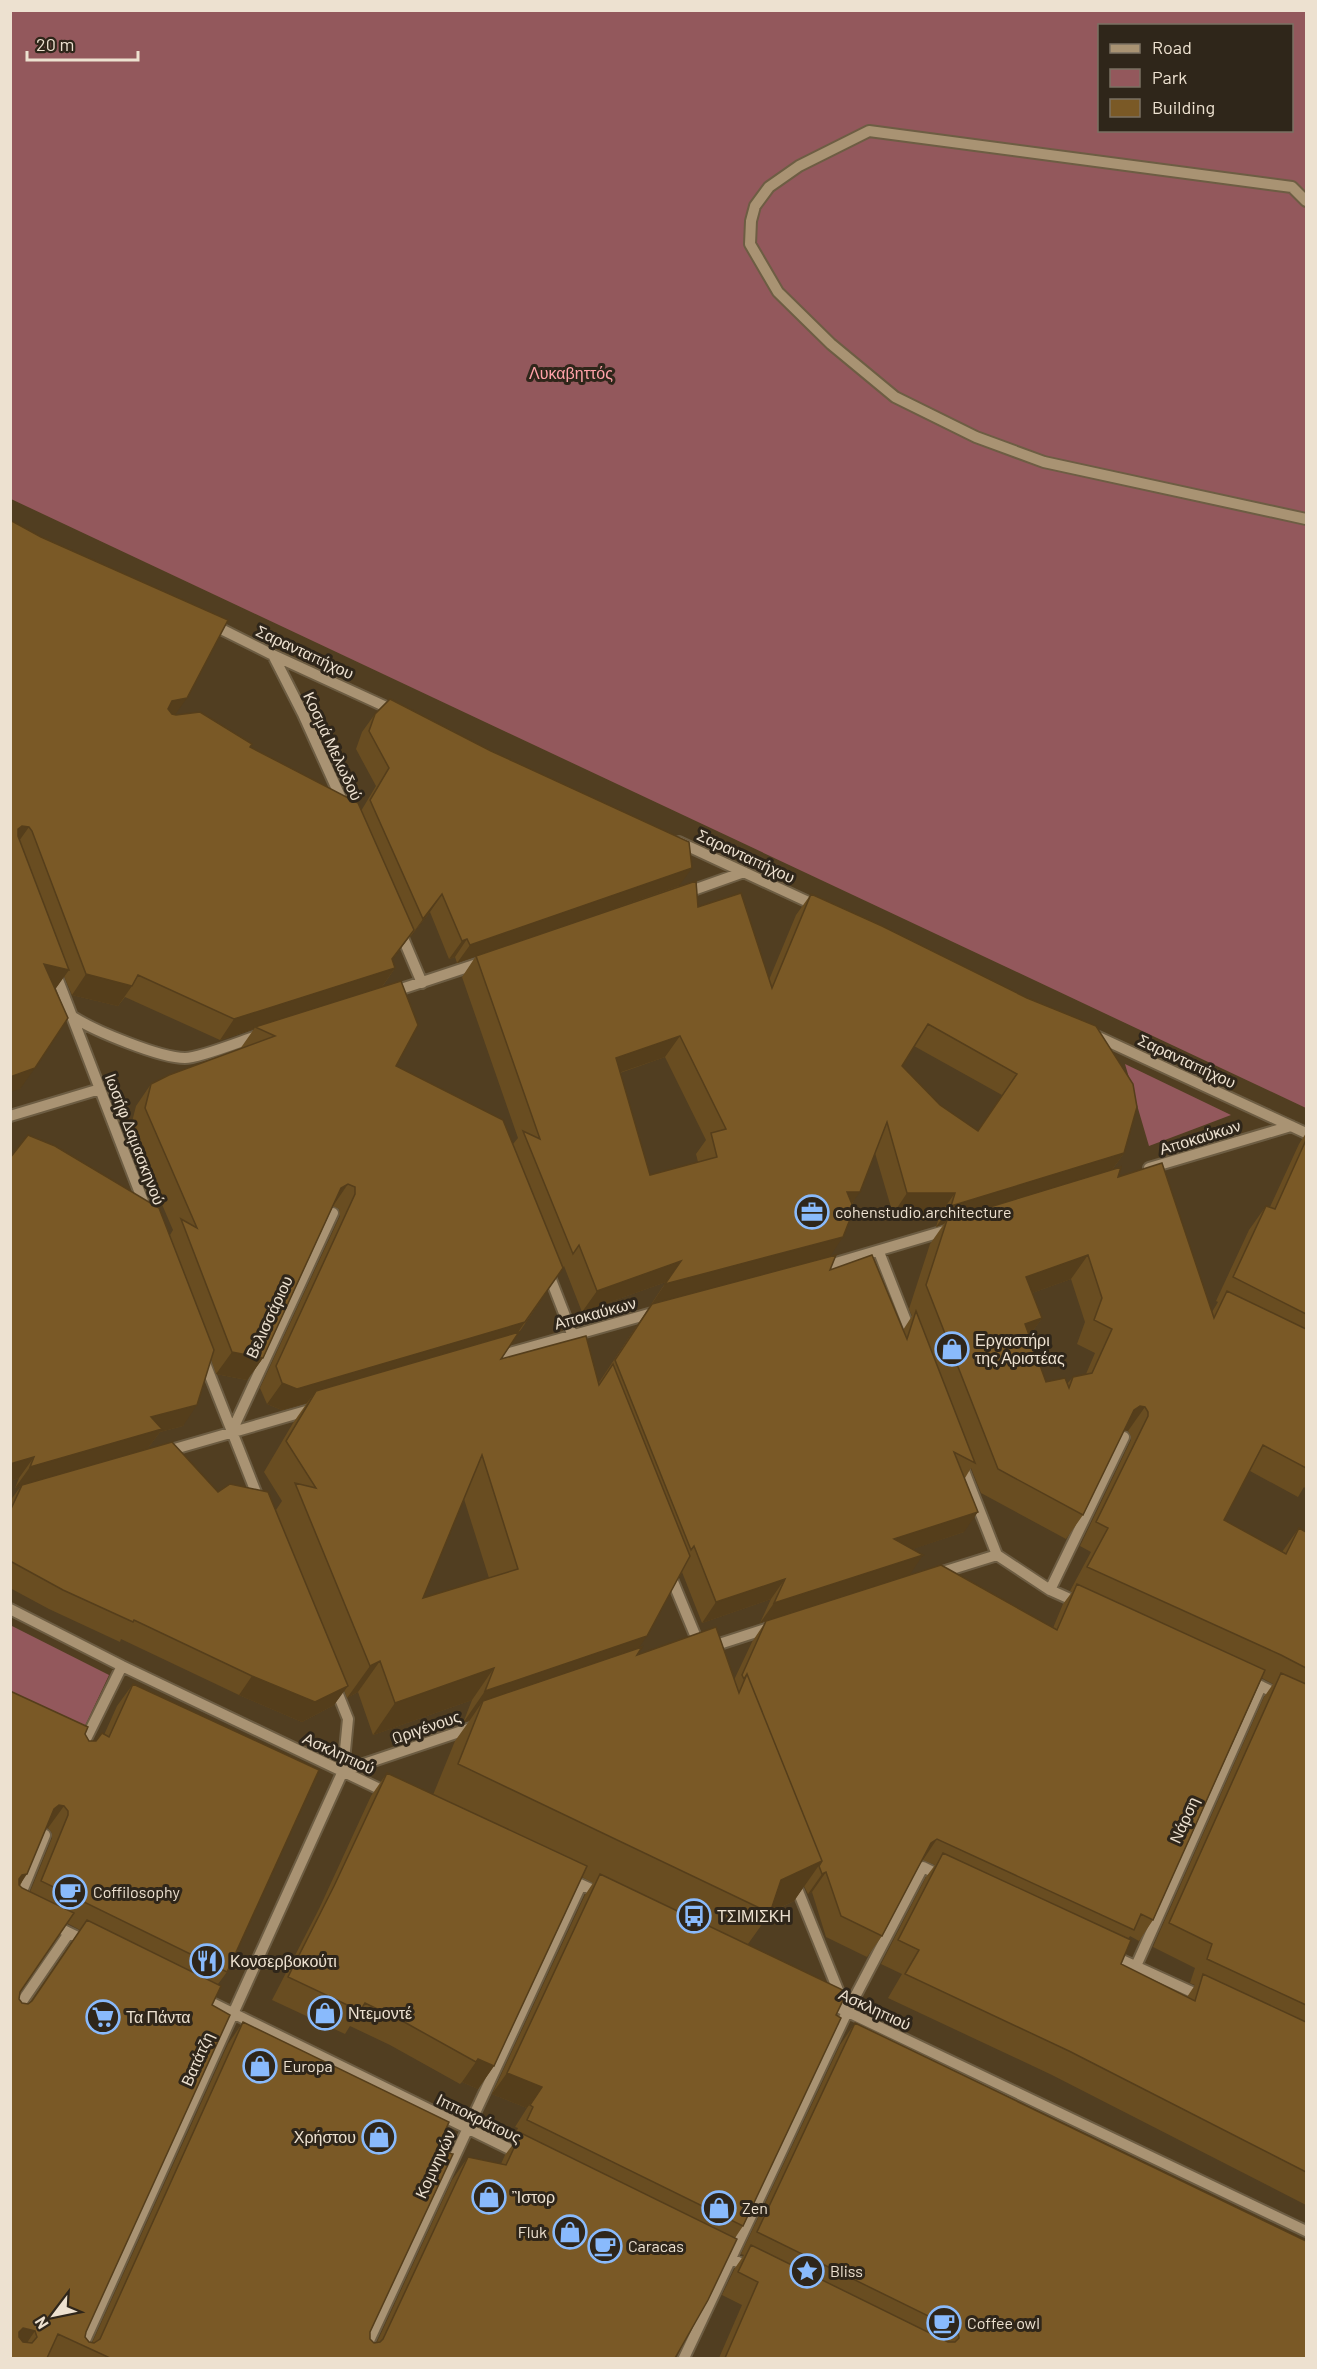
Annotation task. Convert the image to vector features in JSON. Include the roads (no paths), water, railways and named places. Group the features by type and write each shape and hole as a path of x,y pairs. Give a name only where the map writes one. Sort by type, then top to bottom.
{"street":[{"path":"1306,201 1292,187 869,132 799,166 769,188 756,206 751,221 750,244 778,292 831,344 895,397 975,437 1044,462 1306,519"},
{"name":"Σαρανταπήχου","path":"205,621 402,714"},
{"name":"Κοσμά Μελωδού","path":"273,655 303,714 348,814 328,802"},
{"name":"Σαρανταπήχου","path":"666,836 830,912"},
{"path":"678,895 744,872"},
{"path":"394,920 422,982"},
{"path":"377,997 489,960"},
{"name":"Ιωσήφ Δαμασκηνού","path":"52,963 151,1222"},
{"path":"73,1017 93,1029 118,1038 169,1056 187,1058 276,1029"},
{"name":"Σαρανταπήχου","path":"1077,1026 1306,1133"},
{"path":"10,1116 100,1089"},
{"name":"Αποκαύκων","path":"1137,1172 1291,1126"},
{"path":"1149,1168 1153,1179"},
{"name":"Βελισσάριου","path":"231,1433 333,1213"},
{"path":"811,1270 879,1252 957,1227"},
{"path":"879,1252 916,1349"},
{"path":"542,1258 577,1345"},
{"name":"Αποκαύκων","path":"481,1361 663,1310"},
{"path":"198,1344 263,1510"},
{"path":"154,1455 322,1407"},
{"path":"1050,1590 1124,1437"},
{"path":"959,1457 997,1555 1050,1590 1093,1609"},
{"path":"928,1577 997,1555"},
{"path":"665,1563 705,1661"},
{"name":"Ασκληπιού","path":"10,1609 122,1666 397,1797"},
{"path":"690,1653 780,1624"},
{"path":"77,1757 82,1736 122,1666"},
{"path":"330,1675 348,1719 343,1771"},
{"path":"1240,1677 1306,1708"},
{"name":"Νάρση","path":"1136,1966 1262,1686"},
{"name":"Ωριγένους","path":"343,1771 489,1722"},
{"name":"Βατάτζη","path":"77,2358 343,1771"},
{"path":"26,1911 13,1905 45,1835"},
{"path":"684,2358 847,2012 923,1868 955,1882"},
{"path":"789,1869 847,2012"},
{"path":"560,1874 613,1900"},
{"name":"Κομνηνών","path":"361,2358 581,1884"},
{"path":"37,1917 98,1947"},
{"path":"10,2019 69,1933"},
{"path":"1104,1952 1210,2001"},
{"name":"Ιπποκράτους","path":"195,1995 531,2160"},
{"name":"Ασκληπιού","path":"815,1996 1306,2231"},
{"path":"700,2243 764,2275"}],"place":[{"name":"cohenstudio.architecture","path":"812,1212"},
{"name":"Εργαστήρι της Αριστέας","path":"952,1349"},
{"name":"Coffilosophy","path":"70,1892"},
{"name":"ΤΣΙΜΙΣΚΗ","path":"694,1916"},
{"name":"Κονσερβοκούτι","path":"207,1961"},
{"name":"Ντεμοντέ","path":"325,2013"},
{"name":"Τα Πάντα","path":"103,2017"},
{"name":"Europa","path":"260,2066"},
{"name":"Χρήστου","path":"379,2137"},
{"name":"Ἲστορ","path":"489,2197"},
{"name":"Zen","path":"719,2208"},
{"name":"Fluk","path":"570,2232"},
{"name":"Caracas","path":"605,2246"},
{"name":"Bliss","path":"807,2271"},
{"name":"Coffee owl","path":"944,2323"}],"park label":[{"name":"Λυκαβηττός","path":"571,373"}]}
